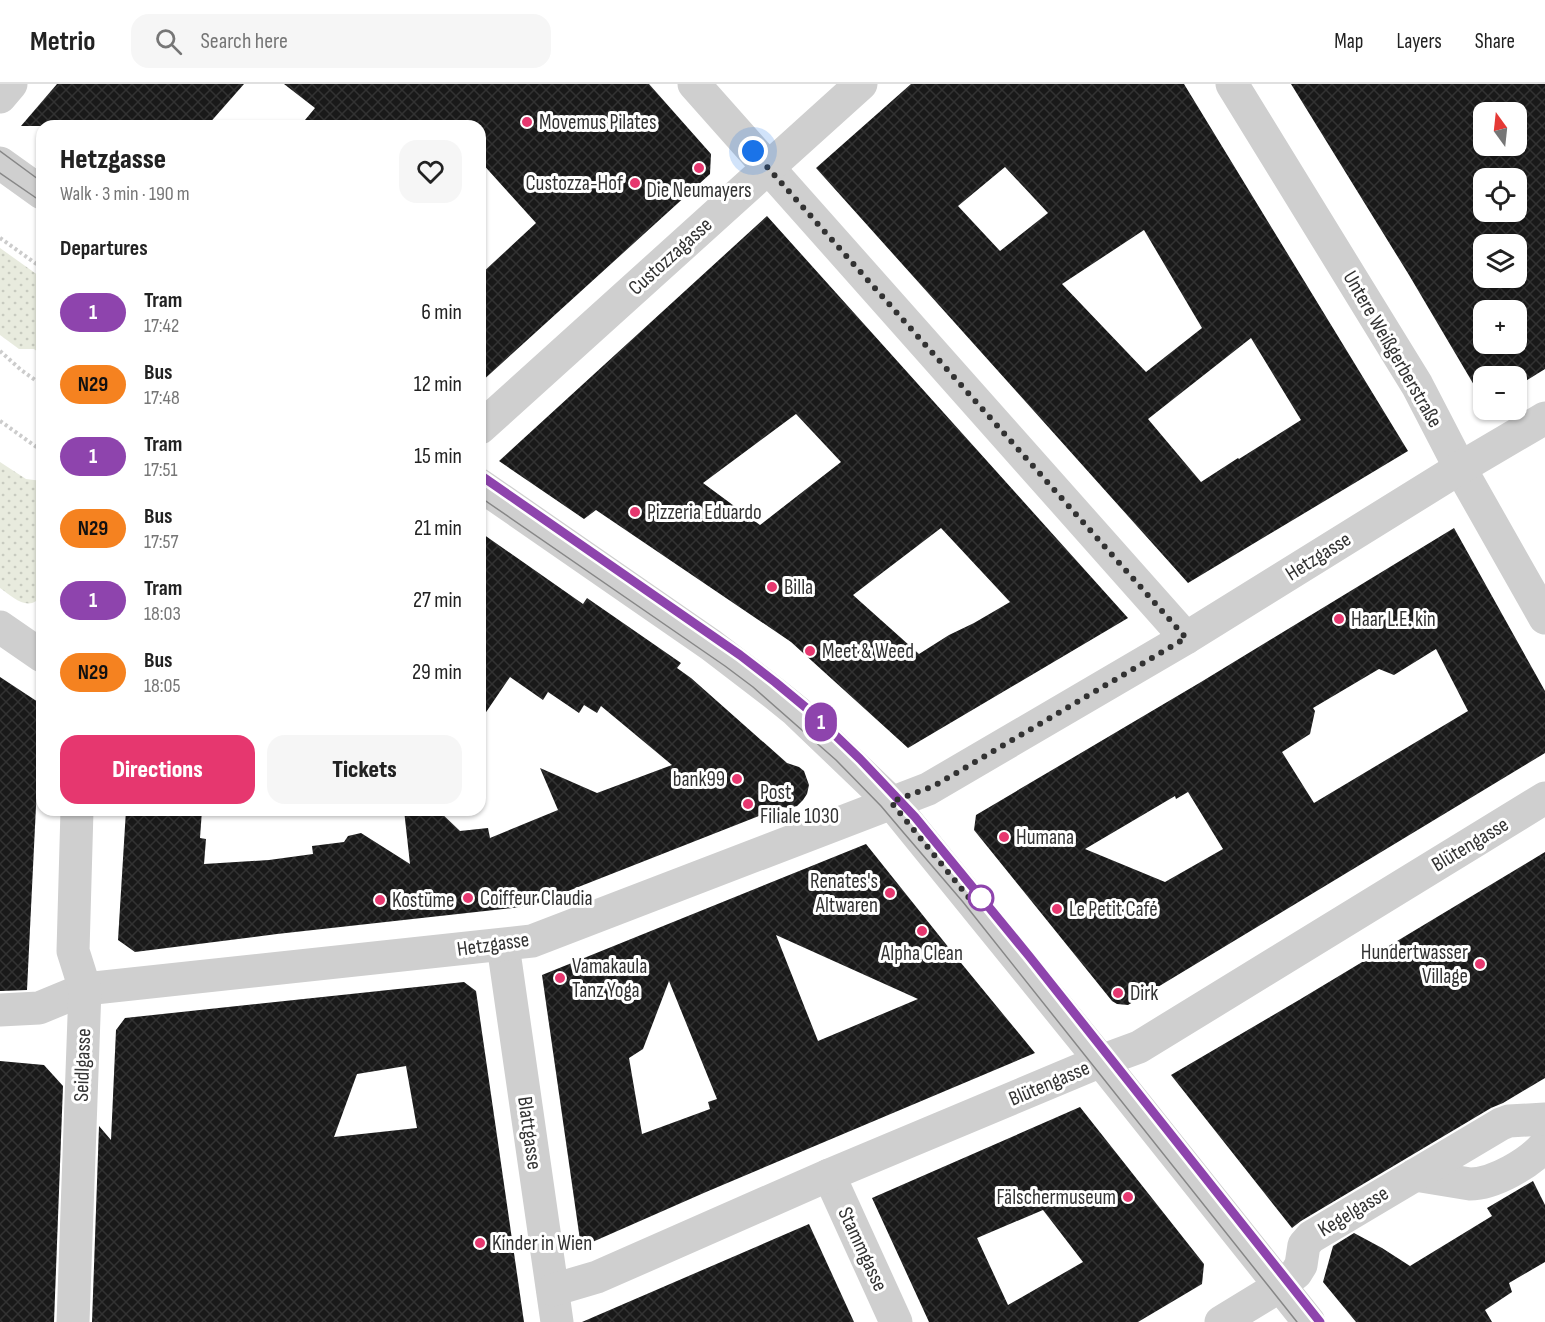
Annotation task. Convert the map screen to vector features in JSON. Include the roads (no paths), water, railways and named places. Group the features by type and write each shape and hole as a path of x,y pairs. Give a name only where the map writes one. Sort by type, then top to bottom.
{"street":[{"path":"0,97 11,84"},
{"path":"694,84 1186,638"},
{"name":"Custozzagasse","path":"486,423 861,84"},
{"name":"Untere Weißgerberstraße","path":"1232,84 1417,385 1460,468 1545,618"},
{"path":"0,163 36,189"},
{"name":"Hetzgasse","path":"0,1010 39,1008 85,989 532,941 934,786 1186,638 1545,418"},
{"path":"486,489 711,645 775,694 812,725 891,802 1309,1322"},
{"path":"0,627 36,652"},
{"name":"Blütengasse","path":"553,1290 597,1277 830,1175 1139,1047 1545,798"},
{"name":"Seidlgasse","path":"73,1322 85,989 73,951 77,816"},
{"name":"Blattgasse","path":"503,945 557,1322"},
{"name":"Kegelgasse","path":"1221,1322 1280,1286 1296,1273 1301,1265 1304,1245 1311,1237 1501,1124 1509,1121 1545,1119"},
{"path":"1415,1175 1478,1184 1513,1170 1541,1150 1545,1144"},
{"name":"Stammgasse","path":"830,1175 897,1322"}],"tram line":[{"path":"0,151 36,178"},
{"path":"0,173 36,198"},
{"path":"486,479 740,655 810,711 865,763 915,817 1029,956 1320,1322"},
{"name":"1","path":"486,479 740,655 810,711 860,759 922,825 1320,1322"},
{"path":"486,501 725,666 753,687 836,760 881,806 963,902 1297,1322"}],"place":[{"name":"Movemus Pilates","path":"527,122"},
{"name":"Die Neumayers","path":"699,168"},
{"name":"Custozza-Hof","path":"635,183"},
{"name":"Pizzeria Eduardo","path":"635,512"},
{"name":"Billa","path":"772,587"},
{"name":"Haar L.E. kin","path":"1339,619"},
{"name":"Meet & Weed","path":"810,651"},
{"name":"bank99","path":"737,779"},
{"name":"Post Filiale 1030","path":"748,804"},
{"name":"Humana","path":"1004,837"},
{"name":"Renates's Altwaren","path":"890,893"},
{"name":"Coiffeur Claudia","path":"468,898"},
{"name":"Kostüme","path":"380,900"},
{"name":"Le Petit Café","path":"1057,909"},
{"name":"Alpha Clean","path":"922,931"},
{"name":"Hundertwasser Village","path":"1480,964"},
{"name":"Vamakaula Tanz Yoga","path":"560,978"},
{"name":"Dirk","path":"1118,993"},
{"name":"Fälschermuseum","path":"1128,1197"},
{"name":"Kinder in Wien","path":"480,1243"}]}
